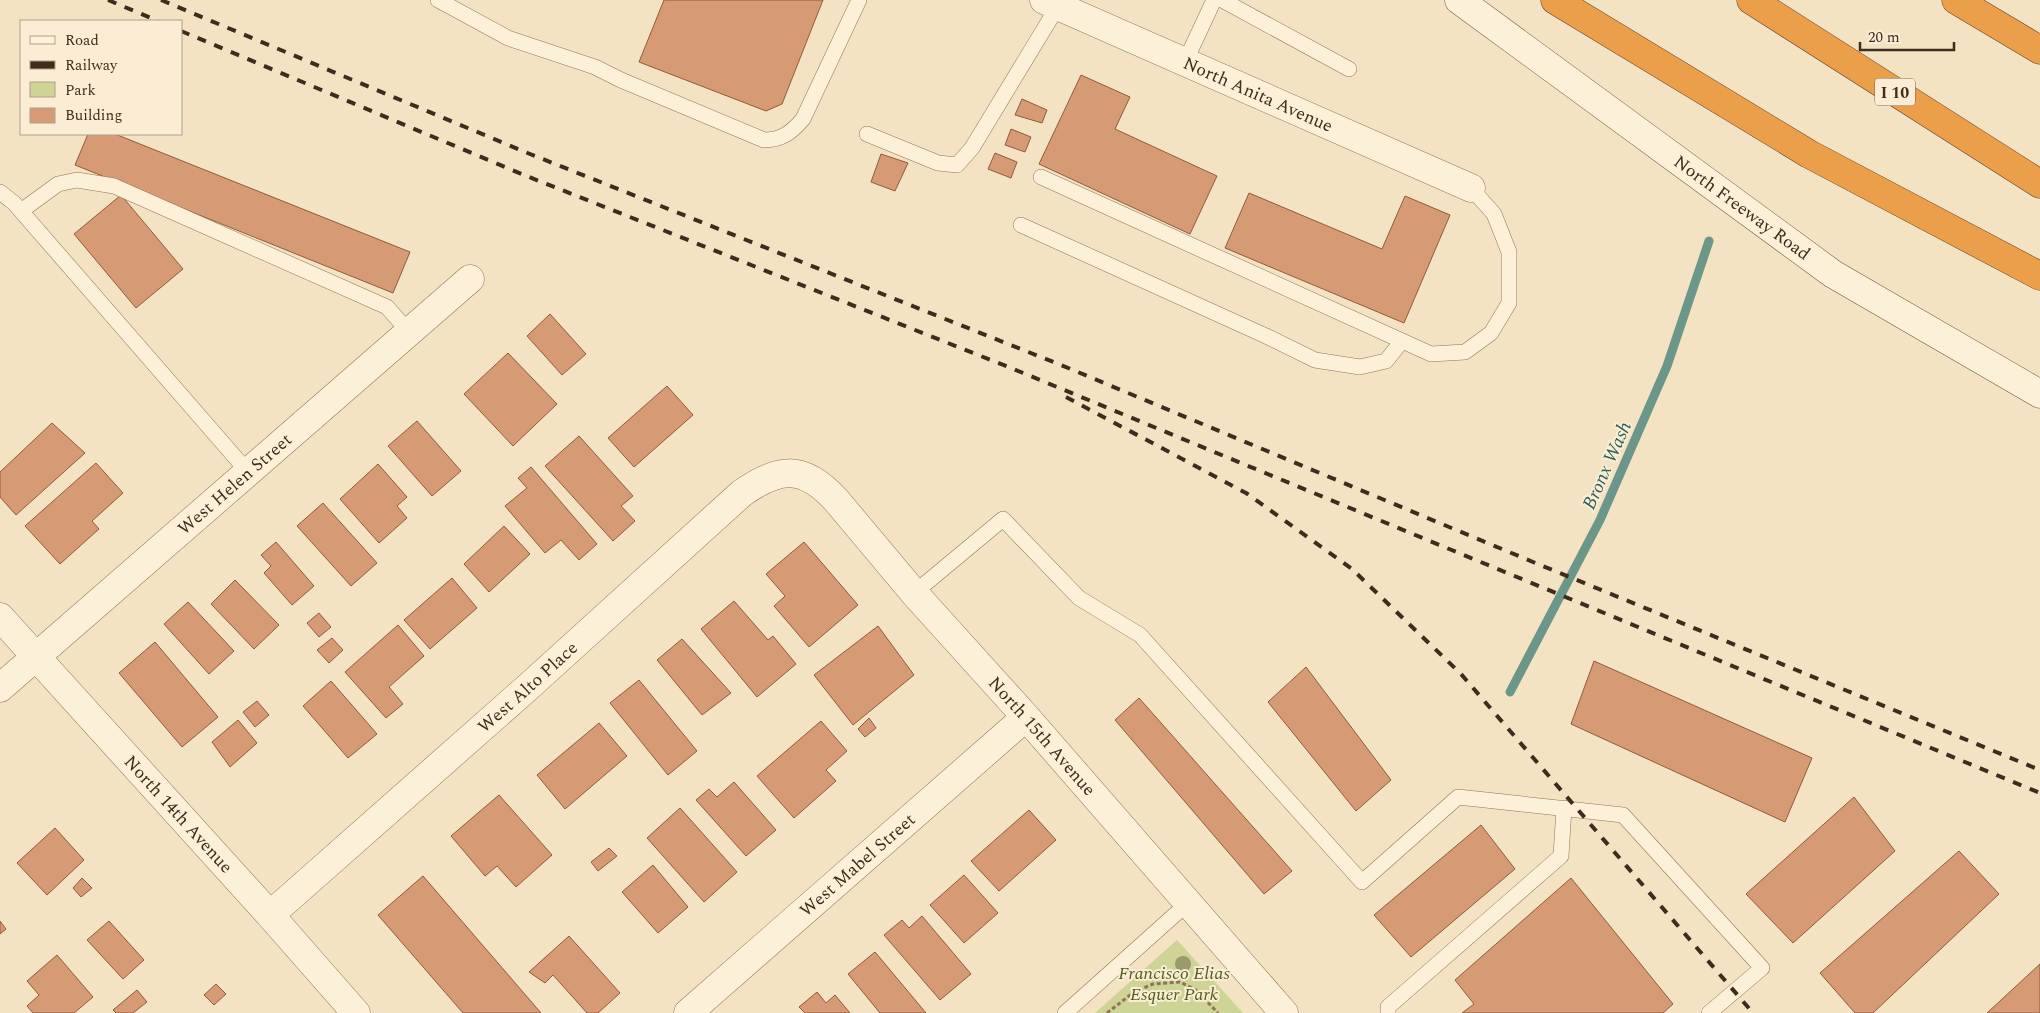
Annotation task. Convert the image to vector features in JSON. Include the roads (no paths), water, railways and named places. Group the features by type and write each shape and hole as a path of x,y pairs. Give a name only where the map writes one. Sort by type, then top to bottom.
{"highway":[{"path":"1555,0 1809,154 2040,276"},
{"name":"I 10","path":"1750,0 2040,184"},
{"path":"1956,0 2040,50"}],"street":[{"name":"North Freeway Road","path":"1459,0 1833,274 2040,394"},
{"name":"North Anita Avenue","path":"1051,3 1471,188"},
{"name":"West Helen Street","path":"0,688 470,280"},
{"name":"North 15th Avenue","path":"791,473 808,478 824,488 914,593 1026,717 1284,1013"},
{"name":"West Alto Place","path":"270,915 527,688 742,494 758,482 773,475 791,473"},
{"name":"North 14th Avenue","path":"0,617 270,915 356,1013"},
{"name":"West Mabel Street","path":"688,1013 1026,717"}],"lane":[{"path":"438,0 508,38 595,67 621,80 764,140 775,140 794,130 803,119 859,0"},
{"path":"1185,62 1214,0"},
{"path":"1222,0 1349,69"},
{"path":"867,134 938,163 957,164 972,148 1051,3"},
{"path":"1041,177 1431,354 1465,352 1491,332 1509,302 1509,252 1494,214 1471,188"},
{"path":"21,211 58,184 78,180 114,186 387,307 408,332"},
{"path":"0,192 14,203 248,472"},
{"path":"1021,225 1315,360 1360,368 1386,361 1402,342"},
{"path":"914,593 1003,519 1079,598 1140,634 1362,882 1458,797 1623,814 1762,968 1709,1013"},
{"path":"1388,1013 1388,1007 1562,856 1564,808"},
{"path":"1064,1013 1188,904"}],"waterway":[{"name":"Bronx Wash","path":"1510,692 1600,520 1667,366 1709,241"}],"railway":[{"path":"108,0 156,20"},
{"path":"161,0 530,154 1061,365 1533,562 2040,770"},
{"path":"182,31 524,175 1011,368 2040,793"},
{"path":"1066,397 1246,493 1352,569 1461,674 1753,1013"}],"park label":[{"name":"Francisco Elias Esquer Park","path":"1174,983"}]}
